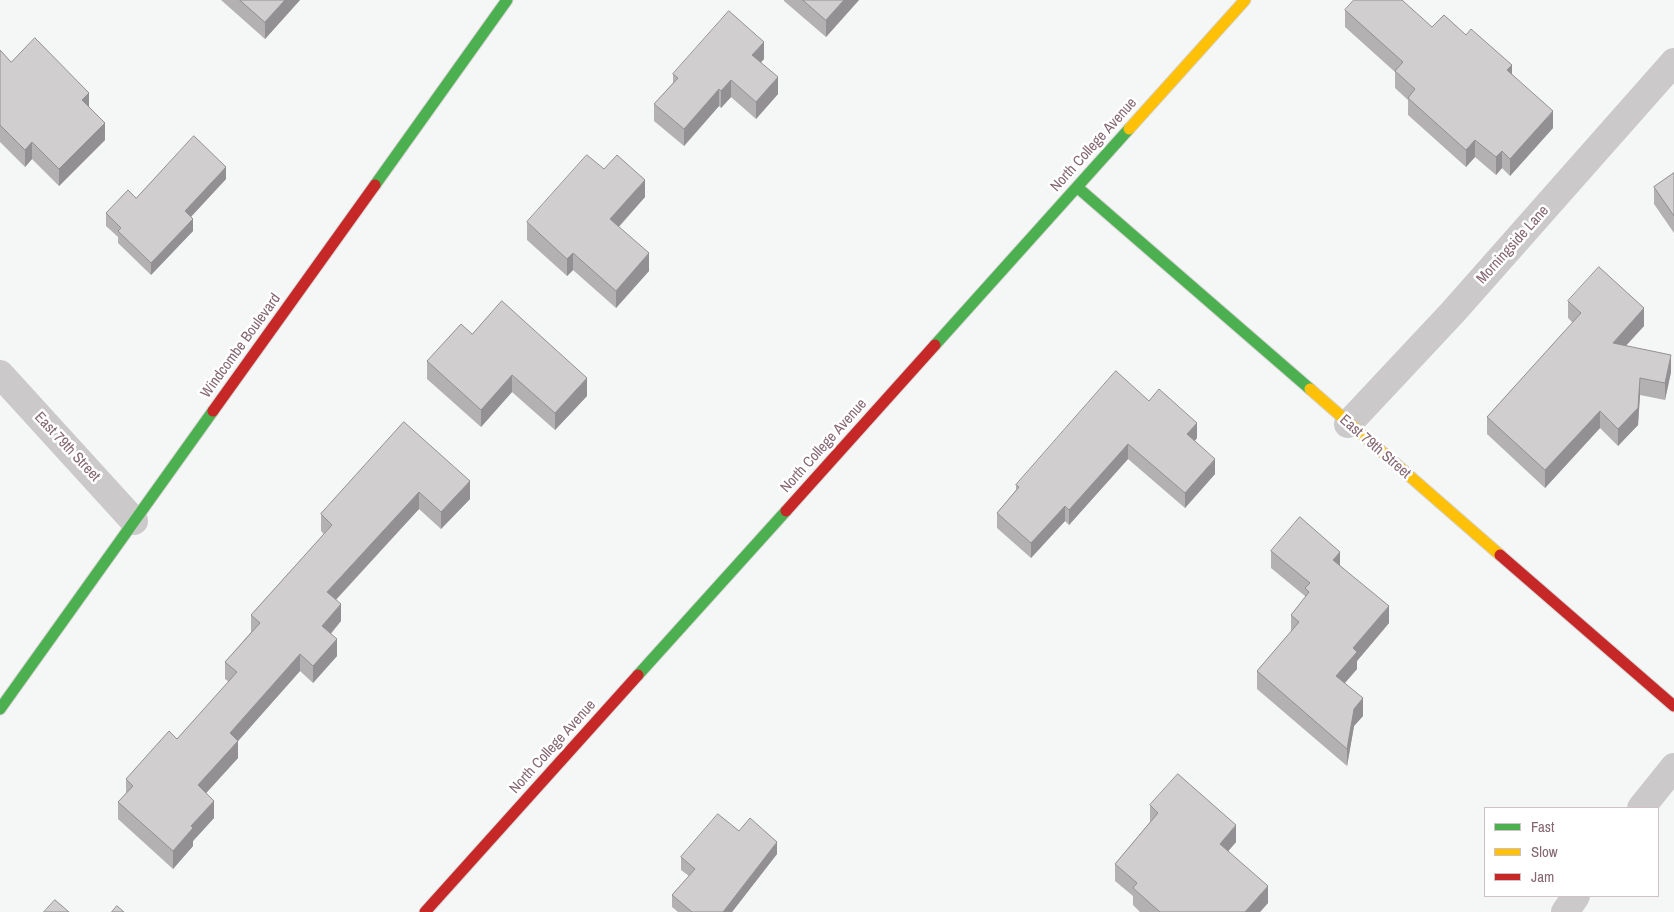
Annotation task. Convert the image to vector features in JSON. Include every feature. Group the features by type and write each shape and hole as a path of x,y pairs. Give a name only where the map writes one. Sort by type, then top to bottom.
{"street":[{"name":"Windcombe Boulevard","path":"0,709 507,0"},
{"name":"North College Avenue","path":"425,912 1244,0"},
{"name":"Morningside Lane","path":"1348,424 1452,312 1674,62"},
{"name":"East 79th Street","path":"1077,186 1674,706"},
{"name":"East 79th Street","path":"0,374 134,520"},
{"path":"1642,807 1674,766"},
{"path":"1565,912 1575,897"}],"building":[{"path":"240,0 285,0 265,22"},
{"path":"803,0 844,0 826,20"},
{"path":"1354,0 1402,0 1432,27 1444,15 1466,35 1471,29 1512,65 1507,70 1553,111 1510,159 1502,151 1496,157 1475,140 1466,150 1408,98 1415,89 1395,71 1403,62 1345,10"},
{"path":"729,11 764,42 752,55 778,77 756,102 731,80 721,91 719,89 684,129 654,104 678,78 673,74"},
{"path":"35,38 89,93 82,100 105,123 59,169 32,142 25,150 0,125 0,50 11,62"},
{"path":"194,136 226,167 185,211 193,219 151,263 118,231 121,228 106,213 128,190 136,198"},
{"path":"587,155 604,169 617,155 645,180 610,219 649,253 616,291 573,253 567,259 527,222"},
{"path":"1674,173 1674,216 1654,187"},
{"path":"1599,267 1644,308 1613,343 1671,355 1665,383 1640,378 1638,408 1618,429 1600,411 1545,470 1487,417 1581,313 1568,301"},
{"path":"502,301 587,378 555,413 512,375 481,410 427,361 461,324 472,334"},
{"path":"1116,371 1149,401 1159,389 1197,423 1187,434 1215,459 1185,493 1128,444 1069,510 1065,506 1031,543 997,513 1019,487 1016,485"},
{"path":"404,422 470,481 441,512 419,492 327,592 341,604 322,626 337,639 313,666 300,654 230,733 238,741 198,785 214,801 191,826 193,828 173,851 118,802 133,786 126,779 169,731 177,739 237,672 225,662 260,623 251,615 332,525 321,514"},
{"path":"1300,517 1340,552 1333,560 1389,606 1353,648 1357,652 1336,676 1363,698 1354,709 1347,749 1257,671 1299,622 1291,615 1309,592 1305,588 1310,583 1271,551"},
{"path":"1178,774 1236,825 1220,844 1268,886 1245,912 1160,912 1133,888 1137,883 1115,864 1158,813 1150,805"},
{"path":"718,814 739,831 750,818 777,842 723,912 692,912 672,895 695,869 681,857"},
{"path":"55,900 69,912 44,912"},
{"path":"117,906 124,912 112,912"}],"traffic: fast":[{"path":"375,185 507,0"},
{"path":"935,345 1129,129"},
{"path":"1077,187 1310,389"},
{"path":"0,709 213,411"},
{"path":"638,675 786,511"}],"traffic: slow":[{"path":"1129,129 1245,0"},
{"path":"1310,389 1500,555"}],"traffic: jam":[{"path":"213,411 375,185"},
{"path":"786,511 935,345"},
{"path":"1500,555 1674,706"},
{"path":"425,912 638,675"}]}
